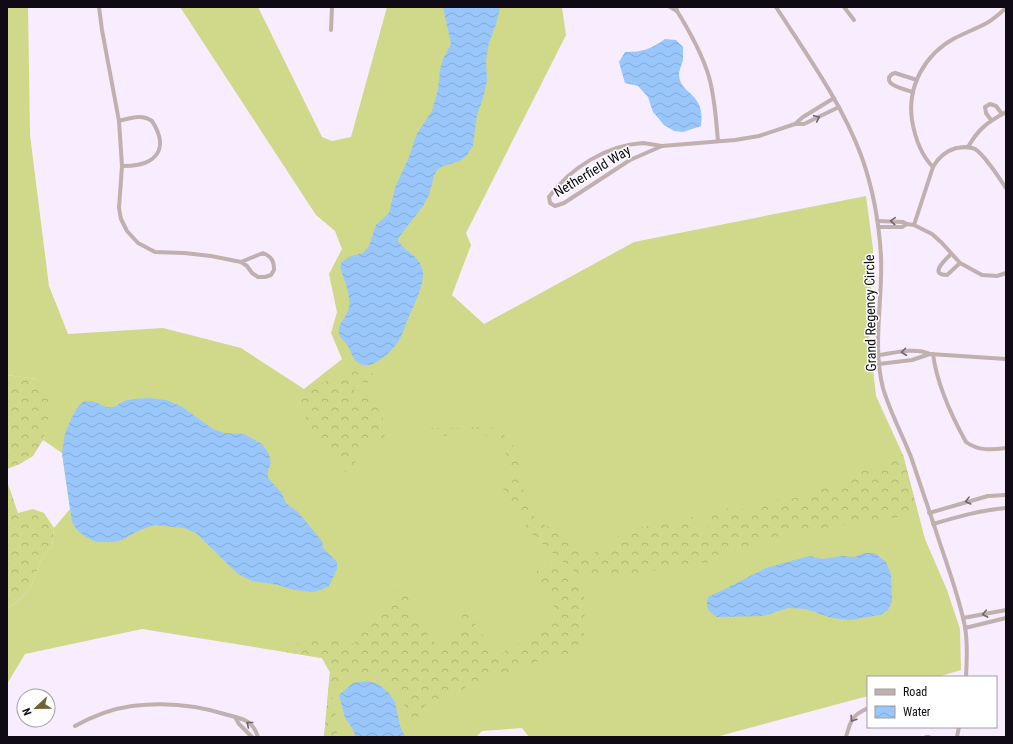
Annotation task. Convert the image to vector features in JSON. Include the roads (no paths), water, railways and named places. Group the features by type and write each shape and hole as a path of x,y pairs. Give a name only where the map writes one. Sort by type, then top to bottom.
{"street":[{"path":"99,7 119,121 122,166 118,196 121,219 127,231 138,244 155,252 198,254 241,262 258,277 271,275 274,270 274,263 270,256 263,253 241,262"},
{"path":"331,30 332,7"},
{"path":"670,7 677,9 694,38 710,78 718,141"},
{"name":"Grand Regency Circle","path":"776,7 834,98 865,166 879,227 881,277 878,323 879,364 883,386 887,402 911,456 963,618 967,648 966,676"},
{"path":"844,7 854,20"},
{"path":"933,167 923,155 913,126 911,108 913,92 917,80 928,60 938,49 955,38 986,24 1005,9"},
{"path":"913,92 891,84 889,77 895,73 917,80"},
{"name":"Netherfield Way","path":"795,124 803,117 834,98"},
{"path":"968,147 978,131 991,120 1004,113 996,106 990,104 985,107 986,113 991,120"},
{"name":"Netherfield Way","path":"662,146 638,156 564,203 555,206 550,203 549,197 554,190 574,172 594,157 617,148 630,144 643,143 662,146 759,136 795,124 804,124 839,107"},
{"path":"119,121 133,117 141,117 152,121 160,134 160,145 156,155 149,161 138,165 122,166"},
{"path":"914,225 933,167 948,151 961,147 975,149 1006,188"},
{"path":"878,221 895,220 914,225 932,234 960,263 982,275 997,276 1006,272"},
{"path":"879,227 902,227 907,224"},
{"path":"951,254 940,266 940,273 944,276 947,275 960,263"},
{"path":"879,355 924,351 931,354 1006,359"},
{"path":"879,364 912,360 931,354"},
{"path":"931,354 941,387 966,442 973,447 979,448 1006,448"},
{"path":"929,513 988,496 1006,495"},
{"path":"933,524 968,514 1006,508"},
{"path":"963,618 1006,610"},
{"path":"965,628 1006,618"},
{"path":"75,726 94,715 125,707 148,704 183,705 235,717 249,723 254,728 258,737"},
{"path":"846,737 852,718 859,712 867,708"},
{"path":"235,717 239,724 252,737"}],"water":[{"path":"443,7 500,7 497,21 489,43 486,59 487,81 477,115 473,145 467,155 460,161 443,166 437,170 429,195 423,206 399,237 398,241 417,259 421,265 423,274 421,288 398,342 385,356 373,364 361,364 355,360 339,333 339,327 349,308 347,287 340,267 342,262 349,257 363,253 369,246 376,225 389,213 395,188 411,152 414,141 418,132 432,111 438,90 440,70 443,59 451,44"},
{"path":"665,39 676,40 683,47 683,60 679,73 680,82 700,106 702,115 701,126 683,132 674,131 664,125 653,112 648,97 638,86 625,83 619,62 625,52 646,49"},
{"path":"149,398 166,400 181,406 213,429 224,433 244,434 262,444 269,454 271,463 268,470 268,478 281,492 286,503 299,513 322,541 323,548 337,562 337,569 329,586 312,592 294,590 278,585 252,581 238,574 196,533 184,528 154,525 138,531 122,540 113,542 97,542 86,537 77,530 72,522 62,453 65,434 72,417 77,408 84,401 93,401 106,407 114,407 124,401"},
{"path":"865,553 875,553 886,562 891,574 892,601 888,610 880,615 851,620 832,618 806,609 788,608 763,616 717,617 709,611 707,607 708,597 766,568 809,556 823,559 841,556 854,557"},
{"path":"368,681 378,684 388,692 395,702 400,726 405,737 356,737 345,718 339,695 353,683"}]}
